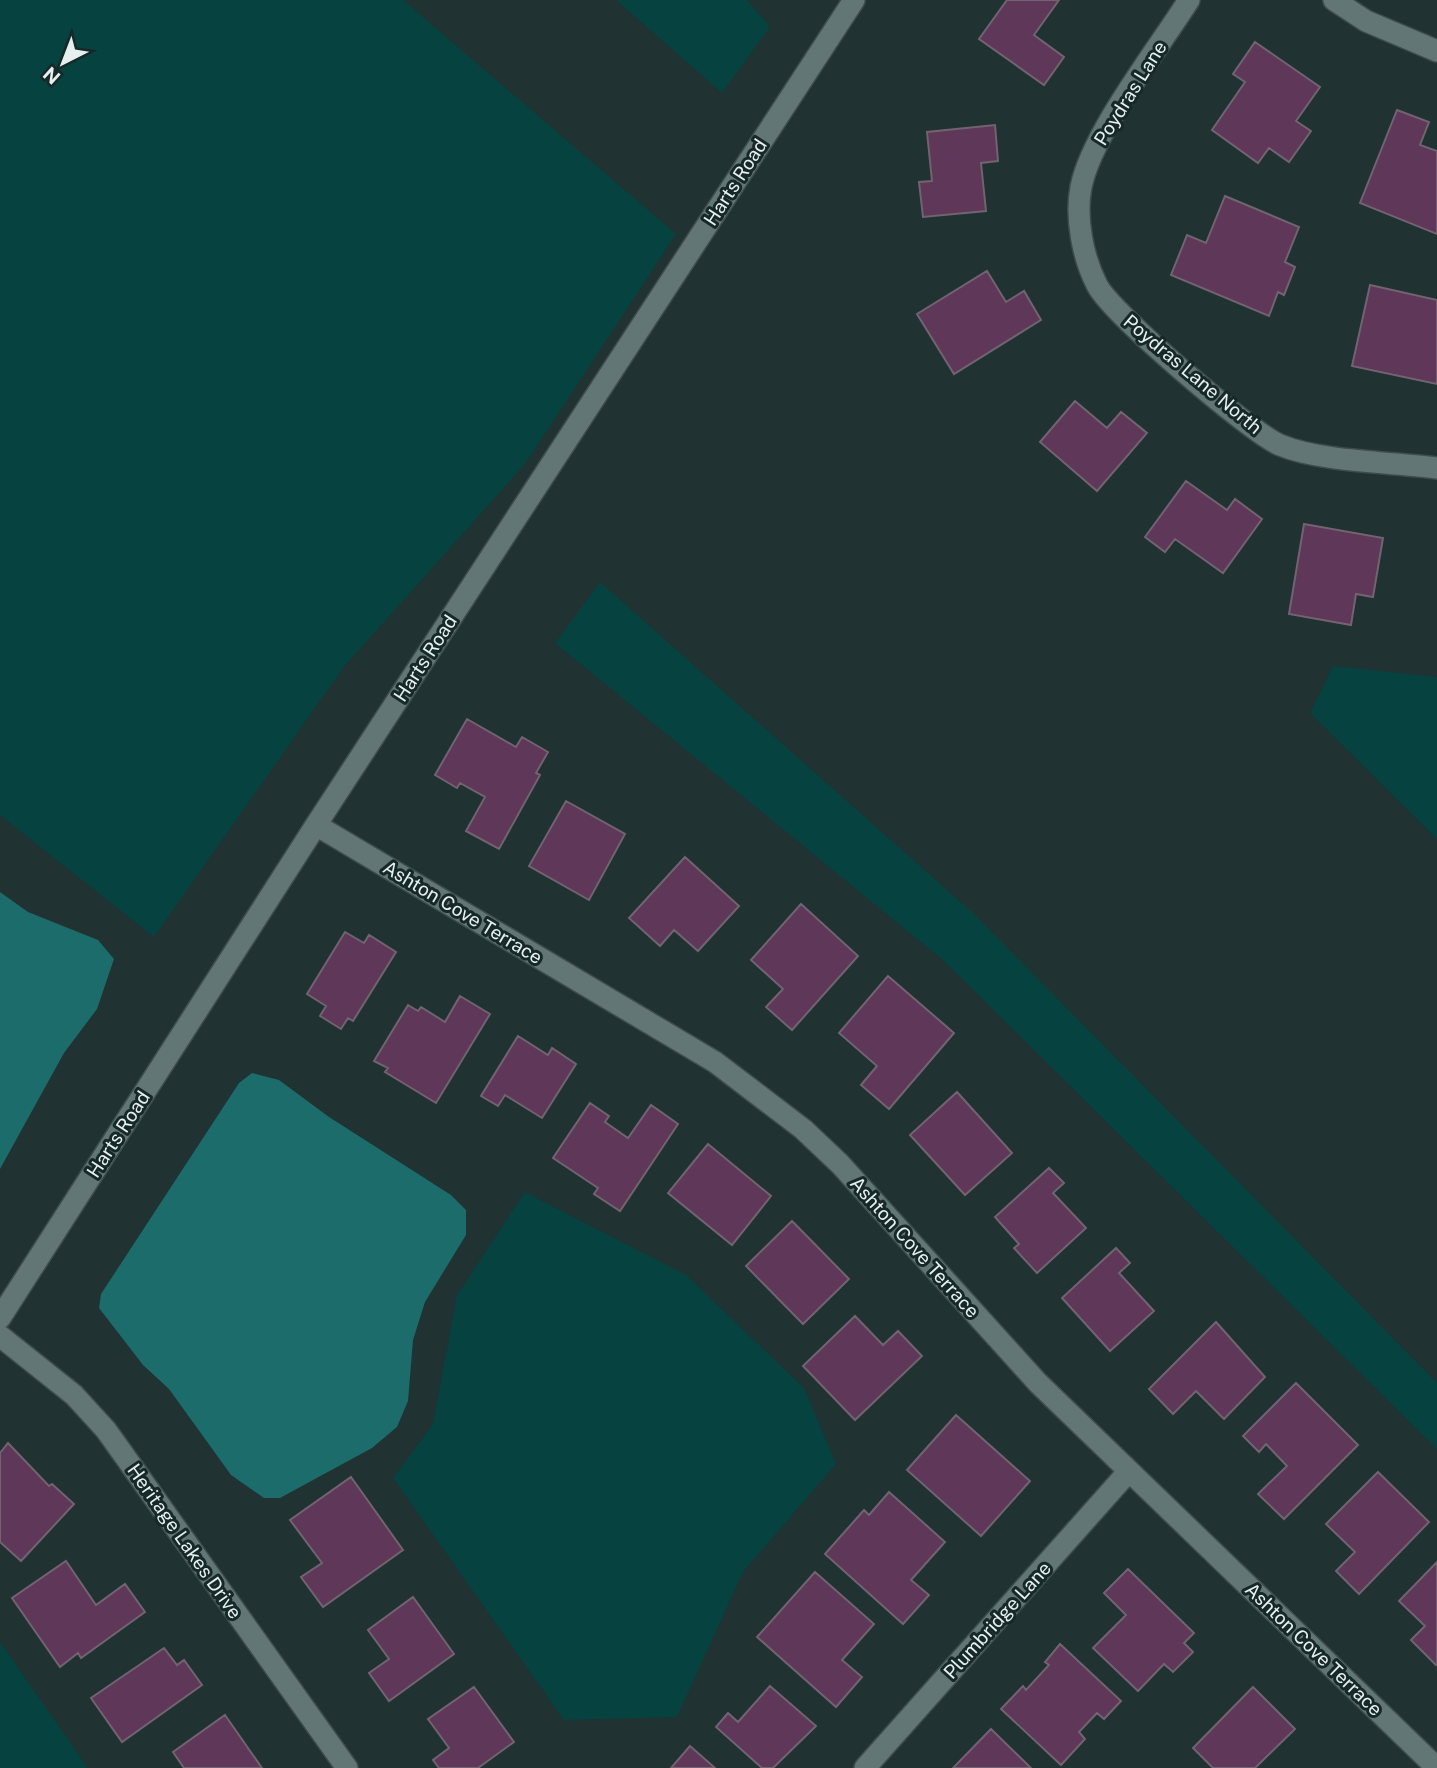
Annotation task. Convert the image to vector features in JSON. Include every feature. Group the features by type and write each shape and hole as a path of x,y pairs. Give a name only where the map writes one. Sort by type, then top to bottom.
{"street":[{"name":"Harts Road","path":"0,1318 316,825 854,0"},
{"name":"Poydras Lane","path":"1080,233 1081,188 1096,144 1189,0"},
{"path":"1334,0 1366,21 1437,51"},
{"name":"Poydras Lane North","path":"1080,233 1097,287 1129,322 1252,428 1280,445 1310,453 1437,468"},
{"name":"Ashton Cove Terrace","path":"316,825 715,1062 761,1094 840,1164 1038,1382 1437,1768"},
{"name":"Heritage Lakes Drive","path":"0,1336 74,1395 106,1430 347,1768"},
{"name":"Plumbridge Lane","path":"865,1768 1129,1471"}],"shaded area":[{"path":"0,0 403,0 676,234 525,464 343,668 154,937 0,815"},
{"path":"616,0 747,0 770,27 722,93"},
{"path":"600,582 972,912 1437,1383 1437,1449 944,961 555,643"},
{"path":"1333,666 1437,677 1437,839 1310,713"},
{"path":"0,892 28,912 98,940 114,959 97,1009 64,1053 0,1169"},
{"path":"252,1073 279,1080 329,1117 451,1195 466,1210 466,1235 425,1302 413,1340 408,1401 397,1427 372,1448 280,1498 264,1498 231,1475 169,1389 143,1365 99,1308 101,1294 239,1083"},
{"path":"525,1192 686,1275 804,1388 836,1464 743,1572 677,1717 564,1720 393,1478 433,1424 457,1295"},
{"path":"0,1642 88,1768 0,1768"}],"building":[{"path":"1007,0 1059,0 1034,35 1064,57 1044,85 979,39"},
{"path":"1255,42 1320,87 1296,121 1311,131 1289,162 1269,148 1258,163 1212,130 1245,82 1233,74"},
{"path":"1397,110 1429,122 1420,145 1437,151 1437,234 1360,203"},
{"path":"995,125 998,161 981,163 986,211 923,217 919,182 932,181 927,132"},
{"path":"1225,196 1299,227 1285,262 1295,267 1284,295 1278,292 1269,316 1171,275 1187,235 1206,243"},
{"path":"987,271 1006,302 1024,291 1041,320 954,374 917,314"},
{"path":"1370,285 1437,300 1437,384 1352,366"},
{"path":"1075,401 1107,428 1121,412 1147,433 1097,491 1040,442"},
{"path":"1186,481 1227,510 1235,499 1262,519 1223,573 1175,539 1165,552 1145,537"},
{"path":"1304,524 1383,538 1373,597 1356,594 1351,625 1289,614"},
{"path":"467,719 516,747 522,737 548,752 536,773 540,775 499,849 466,831 485,797 460,783 457,788 435,775"},
{"path":"566,801 625,834 589,900 529,866"},
{"path":"685,857 739,906 698,951 674,930 660,946 629,918"},
{"path":"801,904 858,956 792,1030 766,1007 783,989 751,960"},
{"path":"345,932 364,943 369,935 396,952 353,1021 348,1018 341,1029 320,1016 326,1006 307,994"},
{"path":"888,976 954,1033 889,1109 861,1085 877,1066 839,1033"},
{"path":"460,996 490,1014 436,1103 385,1072 388,1068 374,1061 408,1005 418,1011 421,1007 445,1022"},
{"path":"518,1036 548,1055 552,1048 576,1064 542,1118 505,1095 498,1106 481,1096"},
{"path":"957,1092 1012,1153 965,1195 910,1135"},
{"path":"590,1103 609,1116 605,1122 628,1138 651,1105 678,1124 620,1211 594,1194 598,1188 553,1158"},
{"path":"708,1144 771,1196 732,1245 668,1193"},
{"path":"1049,1168 1064,1183 1053,1193 1086,1228 1037,1273 1014,1248 1019,1244 995,1217"},
{"path":"792,1221 849,1279 803,1324 746,1266"},
{"path":"1116,1248 1130,1263 1119,1273 1154,1311 1110,1351 1062,1298"},
{"path":"855,1316 883,1345 898,1331 922,1356 855,1420 803,1366"},
{"path":"1216,1322 1265,1377 1224,1419 1196,1391 1173,1414 1149,1389"},
{"path":"1296,1383 1358,1445 1284,1519 1258,1494 1287,1466 1266,1444 1259,1452 1243,1436"},
{"path":"956,1415 1030,1481 981,1536 907,1470"},
{"path":"8,1443 49,1486 52,1484 74,1504 21,1561 0,1542 0,1453"},
{"path":"1378,1472 1429,1522 1359,1594 1336,1571 1355,1552 1326,1524"},
{"path":"351,1477 403,1550 323,1607 301,1577 322,1563 290,1520"},
{"path":"889,1492 945,1542 911,1580 929,1595 903,1624 825,1554 864,1510 869,1515"},
{"path":"66,1561 96,1605 125,1584 145,1612 81,1658 78,1653 60,1667 12,1598"},
{"path":"1437,1562 1436,1665 1411,1640 1425,1626 1399,1601"},
{"path":"1128,1569 1194,1633 1184,1643 1193,1652 1173,1672 1164,1664 1138,1691 1093,1648 1126,1615 1104,1593"},
{"path":"815,1572 874,1624 842,1660 862,1677 836,1707 757,1637"},
{"path":"413,1597 454,1654 389,1701 369,1673 389,1659 368,1630"},
{"path":"1060,1644 1121,1701 1104,1719 1097,1713 1079,1732 1085,1739 1061,1765 1001,1709 1023,1686 1026,1690 1049,1665 1045,1662"},
{"path":"164,1648 177,1665 184,1660 202,1685 122,1742 91,1698"},
{"path":"770,1686 816,1726 773,1768 762,1768 716,1727 728,1713 738,1722"},
{"path":"474,1687 514,1742 478,1768 439,1768 433,1760 449,1748 428,1719"},
{"path":"1253,1687 1295,1729 1255,1768 1213,1768 1193,1748"},
{"path":"225,1715 262,1768 184,1768 173,1752"},
{"path":"991,1729 1031,1768 953,1768"},
{"path":"690,1746 715,1768 671,1768"}]}
